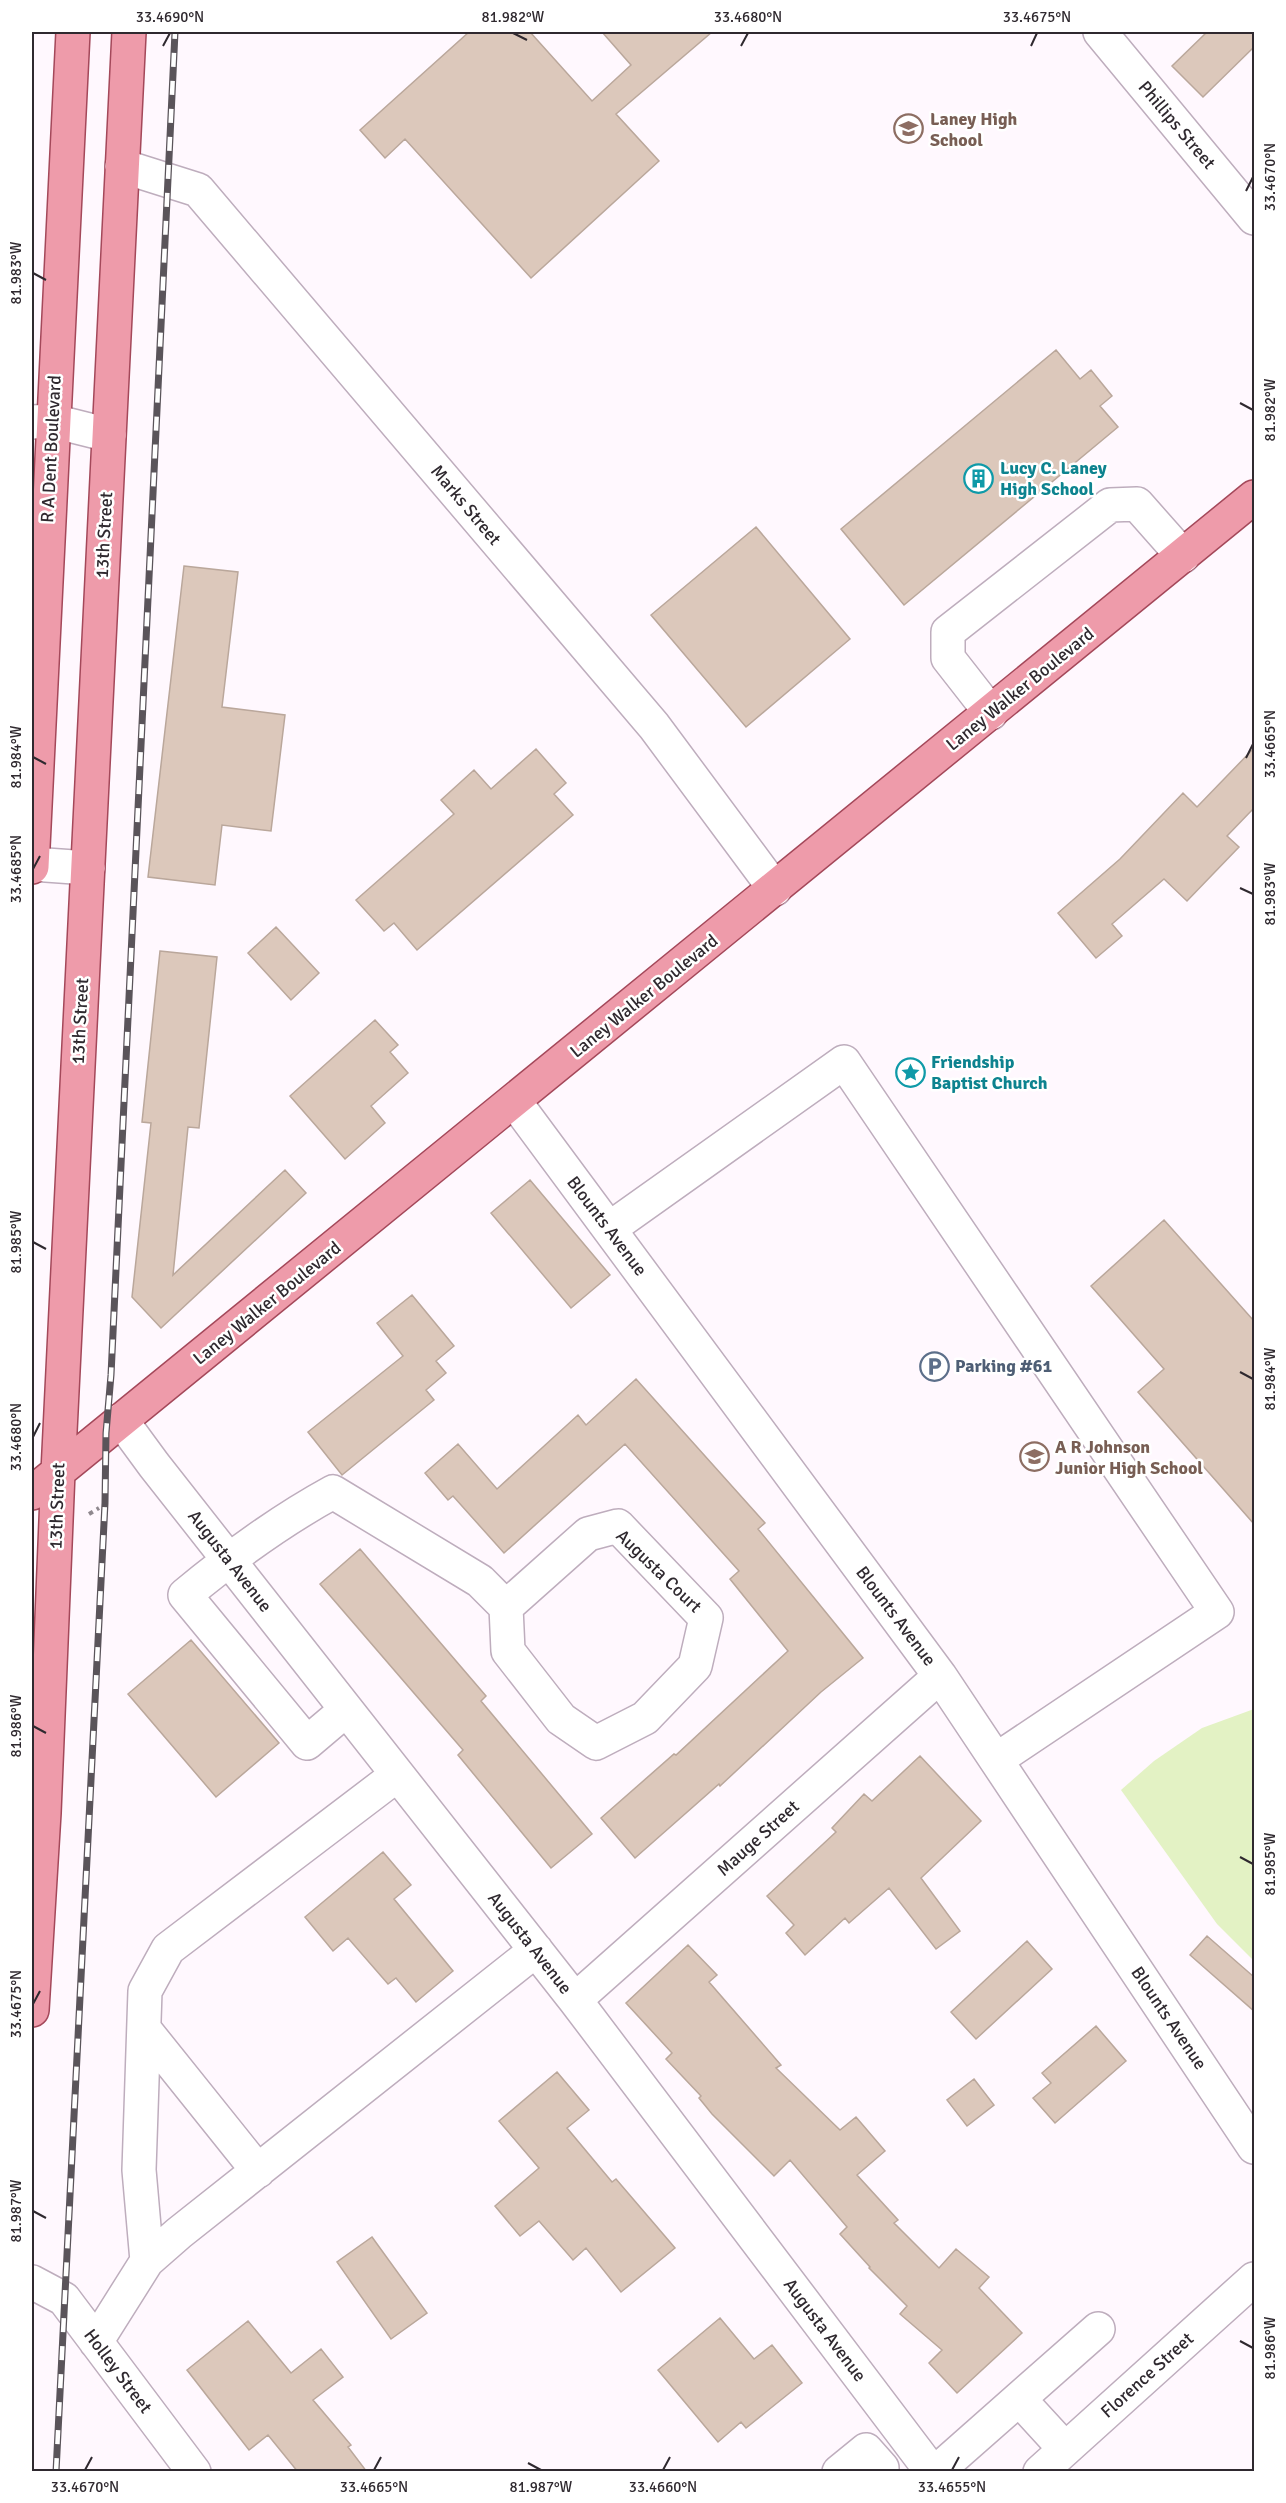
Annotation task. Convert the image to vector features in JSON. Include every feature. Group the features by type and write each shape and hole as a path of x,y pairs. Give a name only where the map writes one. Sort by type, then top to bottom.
{"main road":[{"name":"R A Dent Boulevard","path":"32,865 42,422 73,32"},
{"name":"13th Street","path":"32,2010 44,1813 58,1472 129,32"},
{"name":"Laney Walker Boulevard","path":"32,1493 515,1102 1254,497"}],"street":[{"name":"Phillips Street","path":"1100,32 1254,218"},
{"name":"Marks Street","path":"122,166 198,190 654,726 776,889"},
{"path":"42,422 109,435"},
{"path":"990,713 948,658 948,632 1110,505 1137,504 1183,556"},
{"path":"32,865 88,868"},
{"path":"609,1229 844,1062 1217,1612 996,1760"},
{"name":"Blounts Avenue","path":"515,1102 940,1676 1254,2147"},
{"name":"Augusta Avenue","path":"121,1420 575,2000 934,2472"},
{"path":"346,1710 307,1743 185,1595 228,1559 290,1516 333,1492 480,1581 506,1607"},
{"name":"Augusta Court","path":"618,1526 706,1618 695,1666 645,1718 596,1743 561,1719 508,1651 506,1607 588,1534 618,1526"},
{"name":"Mauge Street","path":"575,2000 940,1676"},
{"path":"147,2261 139,2170 146,1991 168,1949 398,1775"},
{"path":"96,2342 147,2261 536,1950"},
{"path":"144,2030 258,2171"},
{"name":"Florence Street","path":"1040,2472 1254,2278"},
{"name":"Holley Street","path":"32,2282 64,2299 194,2472"},
{"path":"934,2472 1098,2329"},
{"path":"1020,2399 1065,2450"},
{"path":"839,2472 866,2450 882,2470 910,2442"}],"green space":[{"path":"1254,1709 1254,1961 1217,1924 1121,1790 1154,1761 1202,1728"}],"building":[{"path":"469,32 530,32 592,101 631,65 602,32 712,32 616,114 659,161 531,278 405,139 385,158 360,130"},
{"path":"1207,32 1254,32 1254,47 1203,97 1172,66"},
{"name":"Lucy C. Laney High School","path":"1056,350 1080,379 1091,370 1112,396 1100,406 1118,427 904,605 841,529"},
{"path":"756,527 850,639 746,727 651,615"},
{"path":"184,566 238,572 222,707 285,715 271,831 222,825 215,885 148,877"},
{"path":"1254,748 1254,808 1227,836 1239,847 1187,901 1164,879 1112,924 1122,936 1096,958 1058,913 1120,859 1183,793 1197,807"},
{"path":"536,749 566,783 554,794 573,815 417,950 394,923 384,931 356,900 454,814 441,800 474,770 491,789"},
{"path":"276,927 319,973 291,1000 248,953"},
{"path":"160,951 217,957 199,1128 188,1127 173,1275 285,1170 306,1193 161,1328 132,1297 151,1123 142,1122"},
{"path":"375,1020 398,1045 390,1052 408,1073 371,1106 385,1123 345,1159 290,1096"},
{"path":"530,1180 610,1275 571,1308 491,1213"},
{"path":"1164,1220 1254,1321 1254,1524 1138,1392 1164,1369 1091,1286"},
{"path":"412,1295 454,1346 436,1361 446,1373 426,1390 434,1400 342,1475 308,1432 403,1356 377,1323"},
{"path":"636,1379 765,1523 758,1529 863,1658 821,1692 720,1786 719,1784 635,1858 601,1818 674,1754 676,1755 788,1651 730,1579 739,1571 625,1444 504,1553 453,1496 448,1500 425,1473 458,1444 497,1489 578,1415 586,1425"},
{"path":"360,1549 486,1696 481,1701 592,1834 551,1868 458,1755 463,1750 320,1584"},
{"path":"191,1640 279,1743 216,1797 128,1694"},
{"path":"920,1756 981,1821 921,1878 960,1931 936,1949 889,1888 849,1923 845,1918 805,1955 786,1933 794,1925 767,1896 836,1832 832,1828 864,1794 872,1801"},
{"path":"383,1852 411,1885 394,1899 453,1971 416,2002 396,1978 388,1984 348,1938 333,1951 305,1917"},
{"path":"1207,1936 1254,1977 1254,2011 1190,1955"},
{"path":"1027,1941 1052,1969 976,2039 951,2012"},
{"path":"688,1945 717,1975 709,1982 781,2065 776,2068 840,2130 856,2117 885,2151 857,2175 898,2220 894,2223 939,2268 956,2249 989,2277 979,2288 1022,2333 957,2393 929,2363 942,2350 900,2314 907,2306 869,2268 840,2234 847,2227 790,2160 774,2176 712,2114 699,2098 701,2096 666,2059 672,2053 626,2003"},
{"path":"1096,2026 1126,2061 1055,2123 1033,2098 1051,2083 1042,2073"},
{"path":"557,2072 589,2110 567,2128 612,2182 616,2179 675,2248 621,2292 586,2248 573,2260 539,2221 520,2236 495,2206 539,2168 499,2121"},
{"path":"974,2079 994,2105 967,2126 947,2100"},
{"path":"372,2237 427,2313 391,2339 337,2262"},
{"path":"720,2318 754,2359 772,2345 802,2383 746,2428 741,2422 718,2442 658,2370"},
{"path":"248,2321 291,2373 321,2349 343,2377 313,2400 351,2445 348,2447 367,2472 298,2472 268,2435 249,2450 187,2370"}],"railway":[{"path":"56,2472 175,32"}],"place":[{"name":"Laney High School","path":"909,129"},
{"name":"Lucy C. Laney High School","path":"979,478"},
{"name":"Friendship Baptist Church","path":"910,1072"},
{"name":"Parking #61","path":"934,1366"},
{"name":"A R Johnson Junior High School","path":"1034,1457"}]}
